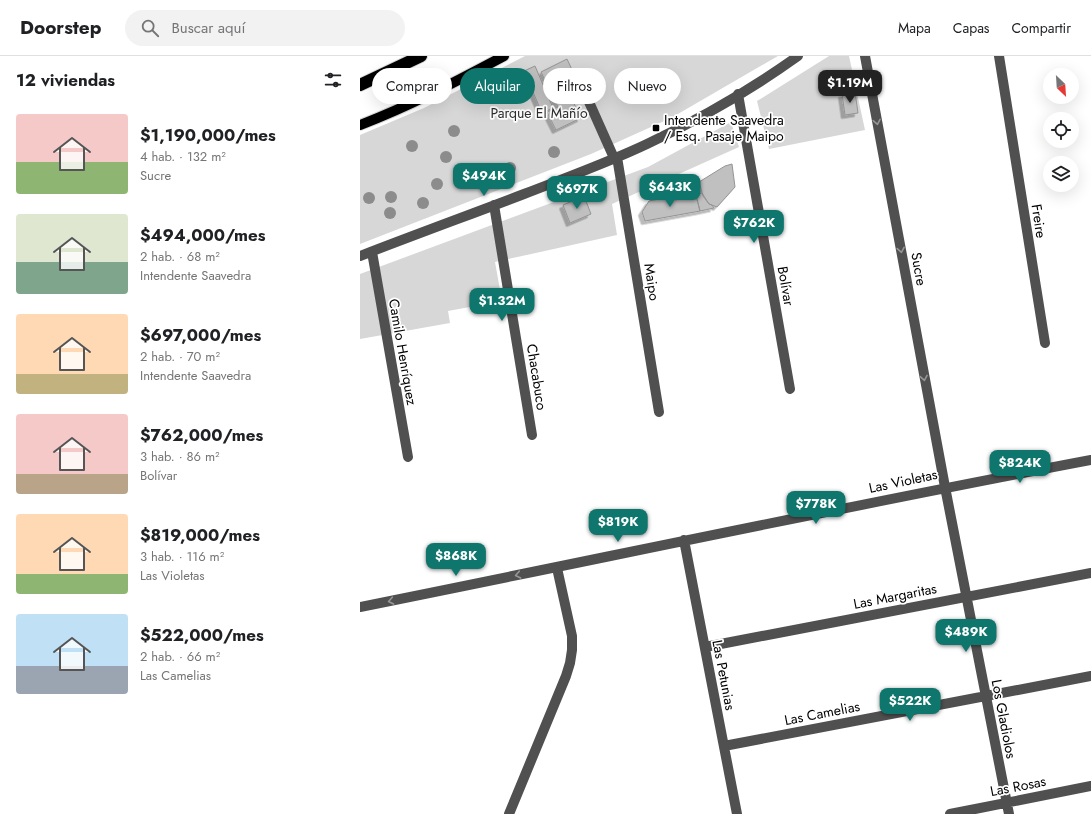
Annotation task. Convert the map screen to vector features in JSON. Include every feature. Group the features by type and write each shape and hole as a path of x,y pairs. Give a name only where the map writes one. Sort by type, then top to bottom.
{"highway":[{"path":"360,85 421,56"}],"main road":[{"path":"360,125 415,102 504,56"}],"street":[{"path":"360,256 615,158 678,128 778,70 798,56"},
{"name":"Sucre","path":"865,56 945,487"},
{"name":"Freire","path":"999,56 1045,343"},
{"name":"Bolívar","path":"738,94 790,389"},
{"name":"Maipo","path":"590,104 615,158 659,412"},
{"name":"Chacabuco","path":"494,205 532,435"},
{"name":"Camilo Henríquez","path":"372,252 408,457"},
{"name":"Las Violetas","path":"360,607 557,568 684,540 945,487 1091,460"},
{"name":"Los Gladiolos","path":"945,487 1009,814"},
{"name":"Las Petunias","path":"684,540 737,814"},
{"path":"509,814 570,663 572,636 557,568"},
{"name":"Las Margaritas","path":"705,647 1091,573"},
{"name":"Las Camelias","path":"724,746 1091,676"},
{"name":"Las Rosas","path":"950,814 1091,786"}],"green space":[{"name":"Parque El Mañío","path":"525,56 778,56 671,118 591,154 360,244 360,135 432,104 452,104 452,94 460,89 460,104 535,104 535,68 502,68"},
{"path":"829,56 849,56 865,130 769,149 757,101"},
{"path":"731,122 739,147 612,204 617,235 495,262 502,301 448,311 450,323 360,339 360,274 648,167"}],"building":[{"path":"567,59 571,68 549,68"},
{"path":"535,66 543,85 543,104 551,104 553,108 542,113 535,97 535,68 531,68"},
{"path":"855,92 858,113 845,115 842,94"},
{"path":"557,104 574,104 581,118 556,130 547,112 558,107"},
{"path":"732,164 735,187 717,207 709,204 703,196 699,182 725,166"},
{"path":"702,193 709,204 714,208 700,211 696,195"},
{"path":"584,196 591,214 570,223 563,205"},
{"path":"674,196 675,200 696,196 700,211 645,221 642,212 649,201"}],"place":[{"name":"Intendente Saavedra / Esq. Pasaje Maipo","path":"656,128"}]}
